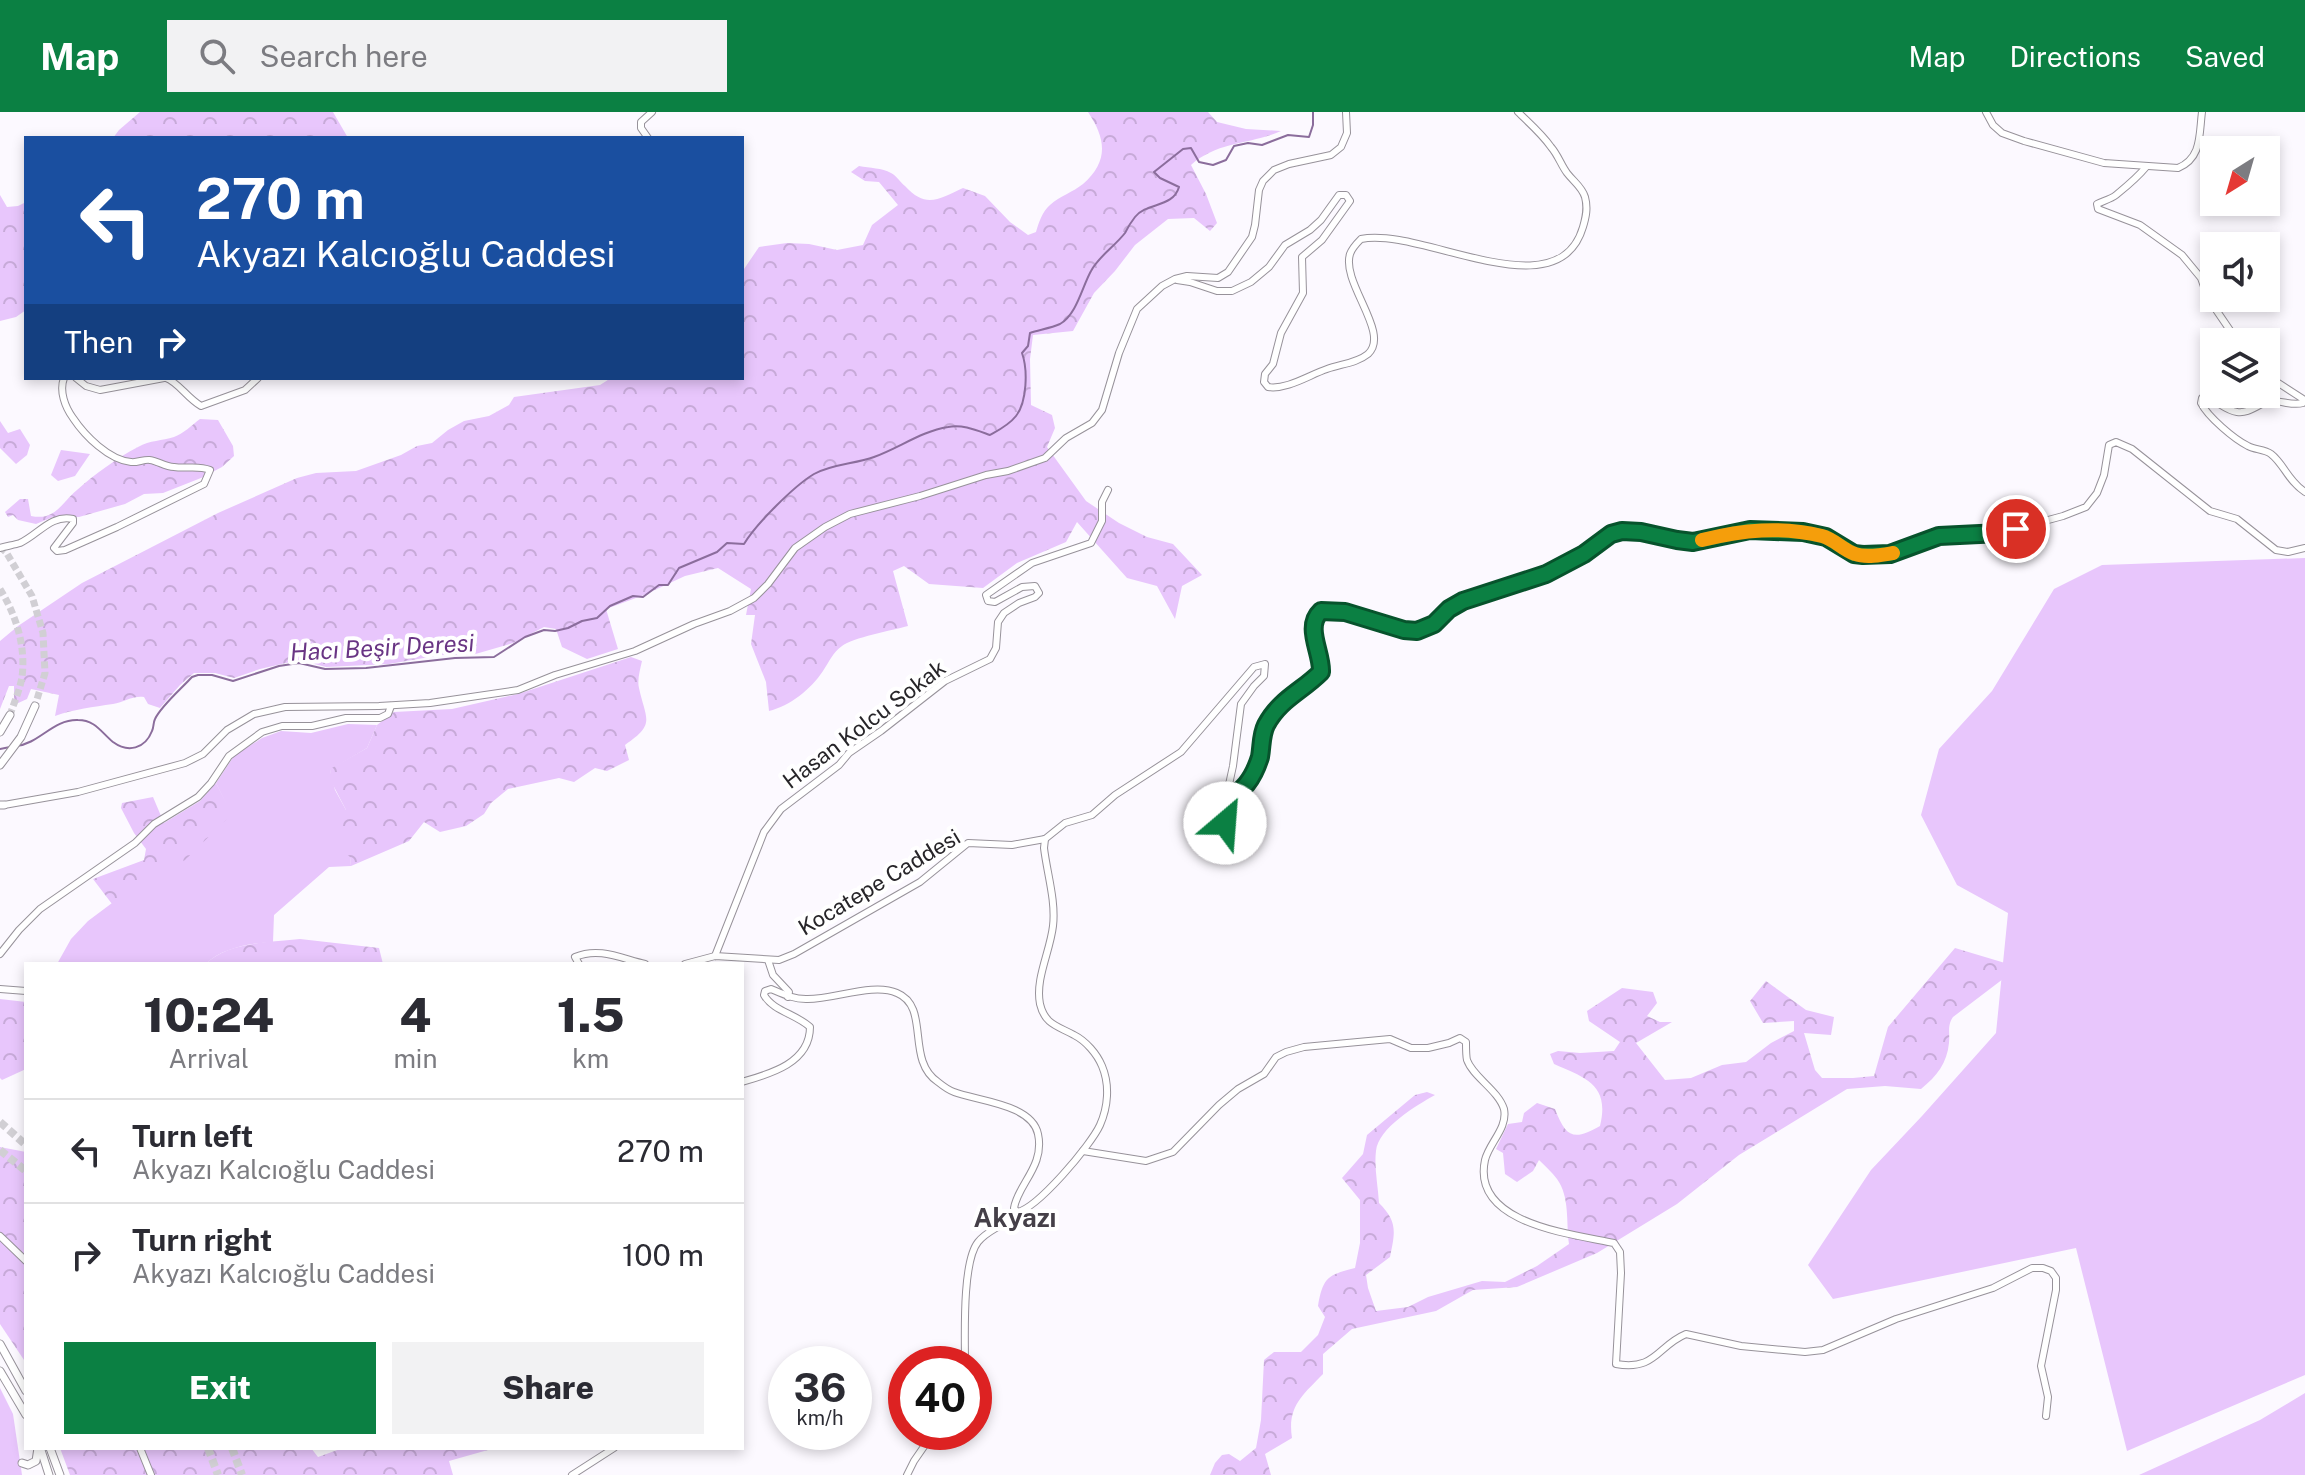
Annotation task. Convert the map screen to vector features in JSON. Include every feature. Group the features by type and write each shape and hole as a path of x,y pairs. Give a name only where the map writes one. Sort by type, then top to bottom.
{"main road":[{"path":"0,765 13,750 35,706"},
{"path":"1,731 10,715"},
{"path":"0,1344 24,1387"},
{"path":"0,1371 24,1412"},
{"path":"22,1463 28,1465 36,1461 39,1450"},
{"path":"40,1450 49,1475"},
{"path":"51,1450 60,1475"}],"street":[{"path":"647,136 641,122 652,112"},
{"path":"1,805 78,792 185,763 203,754 227,730 254,714 285,707 391,706 518,690 555,675 635,651 730,611 754,598 795,548 850,514 1045,458 1066,438 1092,423 1102,410 1119,353 1137,309 1162,286 1175,279 1187,276 1218,278 1228,272 1252,237 1263,181 1274,170 1331,155 1341,147 1347,133 1346,112"},
{"path":"1175,279 1217,291 1232,291 1251,282 1269,267 1285,245 1321,220 1339,195 1346,195 1350,201 1322,240 1302,257 1303,293 1281,333 1273,364 1265,374 1264,382 1268,387 1277,388 1359,360 1372,351 1375,342 1374,330 1354,288 1349,268 1349,256 1361,239 1401,240 1489,261 1535,266 1556,262 1580,238 1587,212 1585,196 1567,174 1553,148 1518,112"},
{"path":"1986,112 2002,133 2024,141 2104,163 2178,168 2190,163 2197,152 2202,112"},
{"path":"2146,167 2135,181 2114,197 2097,204 2098,209 2140,225 2182,255 2201,278 2208,298 2228,328"},
{"path":"0,548 18,544 55,519 66,517 73,519 73,523 54,548 57,551 65,550 204,484 208,478 210,470 201,466 176,468 150,460 131,462 114,457 83,433 69,413 61,388 63,380"},
{"path":"78,380 100,390 154,380"},
{"path":"173,380 201,406 245,390 256,380"},
{"path":"2280,383 2298,394 2303,403 2280,403"},
{"path":"2204,408 2236,438 2250,447 2268,451 2285,474 2305,492"},
{"path":"2225,408 2239,413 2257,408"},
{"path":"1230,797 1250,779 1260,756 1263,730 1272,714 1282,702 1321,672 1313,625 1321,611 1345,612 1417,631 1434,624 1449,609 1463,601 1546,574 1584,554 1611,534 1622,531 1693,542 1750,530 1803,532 1826,537 1854,554 1890,554 1939,536 2000,533 2086,507 2097,493 2104,475 2109,445 2116,442 2132,449 2210,511 2237,519 2276,550 2288,552 2305,548"},
{"name":"Hasan Kolcu Sokak","path":"715,956 772,819 839,765 849,753 945,681 990,659 996,648 998,622 1004,613 1039,593 1035,586 1022,587 995,602 988,601 986,595 1032,563 1091,543 1102,521 1102,502 1108,490"},
{"path":"965,1346 964,1314 974,1248 986,1234 1040,1199 1099,1128 1106,1104 1107,1082 1102,1065 1092,1049 1075,1035 1048,1022 1041,1009 1040,984 1053,917 1045,839 1065,823 1092,815 1115,795 1181,752 1254,667 1265,664 1264,676 1241,704 1228,789 1230,797 1219,850"},
{"path":"0,954 40,909 135,843 154,824 198,797 229,756 262,732 282,726 312,726 346,718 380,718 388,714 391,706"},
{"name":"Kocatepe Caddesi","path":"692,962 715,956 779,960 909,889 968,843 1012,845 1045,839"},
{"path":"578,962 575,957 585,952 599,952 637,962"},
{"path":"768,960 773,975 789,992 788,997"},
{"path":"0,989 24,991"},
{"path":"744,1081 778,1070 802,1053 810,1039 810,1027 767,1001 765,991 771,989 788,997 813,999 880,990 896,992 914,1007 923,1064 929,1076 952,1091 1000,1104 1023,1114 1034,1124 1039,1135 1034,1171 1015,1201 1017,1212"},
{"path":"1083,1151 1146,1161 1173,1152 1219,1105 1264,1074 1276,1057 1286,1052 1304,1047 1390,1039 1411,1048 1428,1048 1460,1038 1466,1042 1467,1061 1498,1097 1504,1111 1503,1125 1486,1156 1484,1170 1487,1187 1495,1201 1510,1213 1538,1225 1574,1236 1614,1243 1620,1252 1616,1364 1632,1367 1657,1356 1686,1334 1741,1346 1805,1352 1823,1350 1896,1319 1993,1288 2032,1268 2043,1268 2051,1271 2056,1278 2041,1366 2048,1397 2046,1416"},
{"path":"0,1236 24,1259"},
{"path":"141,1450 151,1475"},
{"path":"572,1475 611,1450"},
{"path":"907,1475 922,1450"}],"green space":[{"path":"140,112 333,112 347,136 114,136"},
{"path":"1088,112 1208,112 1217,122 1246,129 1281,131 1223,147 1191,165 1217,223 1210,231 1194,218 1168,219 1135,245 1094,293 1073,331 1033,335 1031,405 1052,415 1055,428 1047,447 1086,501 1147,537 1173,544 1202,575 1182,586 1175,619 1157,586 1127,578 1077,522 1066,542 1017,563 983,588 929,584 904,566 893,571 908,626 863,637 842,646 806,690 785,705 769,711 766,682 751,644 755,615 746,615 751,589 718,568 685,576 606,609 618,649 587,659 562,647 556,629 544,627 513,643 472,655 441,655 389,664 326,667 299,660 234,678 215,673 194,673 160,708 140,697 55,716 59,695 31,689 27,699 14,705 14,686 9,686 0,709 0,641 18,626 82,583 218,513 297,478 316,473 356,471 401,455 417,446 432,443 464,421 489,416 509,405 514,397 600,385 608,380 744,380 744,269 759,247 787,243 837,250 863,245 872,225 898,205 879,182 865,181 851,172 859,166 891,173 926,200 940,198 963,188 985,196 1010,222 1028,235 1036,232 1047,208 1083,184 1097,167 1102,150 1098,131"},
{"path":"0,195 7,207 24,203 24,311 0,321"},
{"path":"200,419 218,420 233,446 234,456 222,467 201,478 163,493 144,494 125,504 79,517 53,517 36,524 18,520 13,515 8,517 5,512 20,499 28,499 31,516 46,516 122,456 147,443 177,436"},
{"path":"0,421 8,433 20,429 30,445 27,455 16,464 0,448"},
{"path":"61,450 90,454 75,476 58,481 51,475"},
{"path":"2305,558 2305,1375 2127,1451 2076,1248 1833,1299 1808,1265 1871,1170 1996,1033 2008,913 1957,885 1921,815 1939,749 1992,691 2054,589 2102,565"},
{"path":"631,657 642,661 638,685 646,721 641,732 625,745 629,760 607,771 595,768 574,782 559,778 508,789 491,803 484,814 466,826 440,832 424,822 409,841 351,866 350,857 342,850 339,823 346,810 331,781 330,769 367,748 377,725 394,712 452,709 518,694"},
{"path":"348,724 377,725 367,748 330,770 335,790 346,810 351,866 329,867 274,915 273,942 228,950 208,962 58,962 71,939 88,921 231,814 216,783 234,756 262,738 281,731 311,733"},
{"path":"216,783 232,814 185,860 112,904 93,879 144,860 146,849 134,833 121,808 122,803 153,797 164,823 200,801"},
{"path":"300,939 379,948 382,962 209,962 225,951 263,942"},
{"path":"1955,948 2005,963 2011,970 1953,1017 1943,1063 1921,1089 1885,1086 1847,1089 1739,1155 1677,1204 1597,1253 1517,1287 1473,1290 1436,1311 1352,1329 1323,1354 1323,1374 1294,1409 1292,1438 1265,1454 1271,1475 1210,1475 1222,1455 1229,1454 1240,1461 1256,1448 1261,1420 1264,1360 1274,1352 1301,1352 1318,1335 1325,1317 1318,1306 1325,1283 1333,1275 1355,1268 1360,1243 1360,1200 1342,1178 1363,1154 1367,1135 1415,1095 1427,1092 1435,1095 1391,1126 1378,1142 1376,1151 1379,1203 1392,1222 1394,1234 1390,1257 1366,1275 1376,1311 1408,1307 1428,1297 1482,1281 1505,1282 1537,1266 1569,1244 1566,1202 1555,1176 1539,1160 1533,1171 1517,1182 1505,1174 1503,1153 1496,1149 1508,1124 1522,1122 1524,1113 1537,1103 1555,1109 1563,1126 1572,1134 1584,1134 1600,1126 1602,1101 1598,1092 1585,1079 1554,1064 1550,1054 1558,1051 1614,1051 1620,1042 1589,1021 1587,1011 1622,988 1653,992 1657,1003 1647,1016 1660,1022 1672,1022 1636,1043 1665,1080 1691,1078 1722,1065 1746,1062 1794,1031 1794,1021 1763,1023 1750,1001 1766,981 1806,1010 1834,1017 1831,1035 1804,1033 1815,1070 1822,1078 1874,1076 1888,1027"},
{"path":"0,999 24,1002 24,1070 2,1080"},
{"path":"0,1147 24,1152 24,1360 0,1324"},
{"path":"0,1388 13,1414 22,1475 0,1475"},
{"path":"2305,1393 2305,1475 2139,1475 2260,1420"},
{"path":"61,1450 313,1450 318,1457 337,1450 488,1450 449,1461 453,1475 70,1475"}],"waterway":[{"name":"Hacı Beşir Deresi","path":"16,746 32,741 61,723 78,720 93,724 119,745 136,747 149,737 155,719 167,703 192,677 198,675 233,681 299,663 325,669 366,668 494,657 525,637 597,618 610,606 633,596 643,597 659,585 668,585 679,568 717,552 727,543 744,544 786,496 814,474 874,457 929,432 948,427 964,427 990,435 1004,427 1020,410 1025,386 1022,353 1028,346 1030,333 1066,320 1094,266 1125,233 1135,217 1176,194 1179,187 1154,172 1183,149 1191,148 1199,162 1213,165 1226,160 1234,146 1248,143 1262,145 1288,135 1309,137 1313,112"},
{"name":"Hacı Beşir Deresi","path":"0,749 10,747"}],"tunnel":[{"path":"0,547 32,596 43,633 45,673 35,706"},
{"path":"0,589 15,620 23,665 10,715"},
{"path":"0,1122 24,1143"},
{"path":"0,1150 24,1169"},
{"path":"209,1450 218,1475"},
{"path":"233,1450 242,1475"}],"slow traffic":[{"path":"1702,540 1750,530 1803,532 1826,537 1854,554 1893,553"}],"district":[{"name":"Akyazı","path":"1015,1217"}],"route":[{"path":"1225,823 1230,797 1250,779 1260,756 1263,730 1272,714 1282,702 1321,672 1313,625 1321,611 1345,612 1417,631 1434,624 1449,609 1463,601 1546,574 1584,554 1611,534 1622,531 1693,542 1739,531 1803,532 1826,537 1854,554 1863,555 1890,554 1939,536 2000,533 2016,529"}]}
